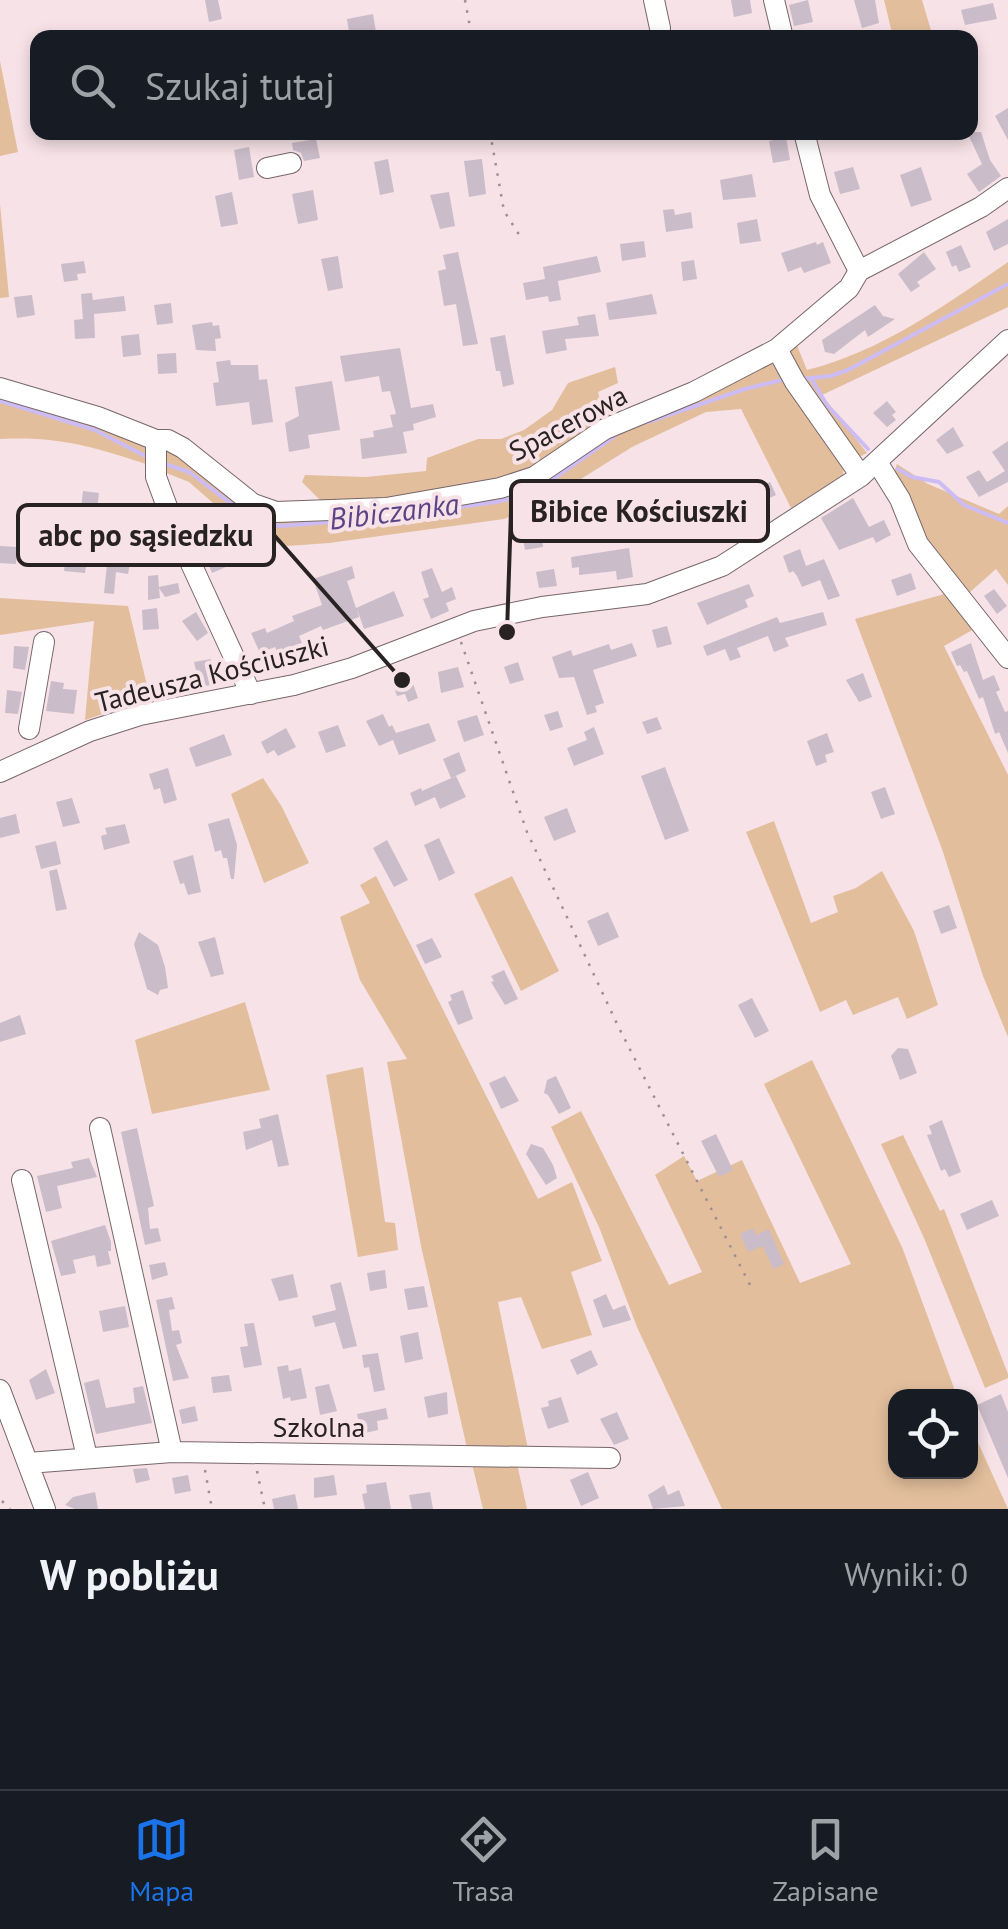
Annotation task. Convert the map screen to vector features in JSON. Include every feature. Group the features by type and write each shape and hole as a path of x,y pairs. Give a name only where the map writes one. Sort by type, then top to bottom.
{"street":[{"path":"654,0 660,28"},
{"path":"774,0 780,30"},
{"path":"806,140 820,195 858,272"},
{"path":"267,168 291,163"},
{"name":"Spacerowa","path":"0,388 98,417 155,453 168,440 254,504 276,512 386,508 500,488 534,477 605,429 694,392 776,350 849,288 858,272 981,207 1008,188"},
{"name":"Tadeusza Kościuszki","path":"0,772 140,714 251,694 346,670 456,627 510,612 646,594 722,566 869,469 1008,340"},
{"path":"776,350 793,378 869,469 900,499 918,544 1008,658"},
{"path":"155,453 156,477 176,532 251,694"},
{"path":"29,729 44,642"},
{"path":"100,1128 172,1452"},
{"path":"22,1180 87,1456"},
{"path":"1,1397 45,1509"},
{"name":"Szkolna","path":"28,1463 172,1452 610,1458"}],"path":[{"path":"465,0 471,30"},
{"path":"491,140 504,211 520,236"},
{"path":"456,627 527,832 618,1026 750,1285"},
{"path":"202,1453 212,1509"},
{"path":"254,1454 265,1509"},
{"path":"2,1501 10,1509"}],"shaded area":[{"path":"884,0 922,0 931,30 891,30"},
{"path":"0,61 18,152 0,156"},
{"path":"0,204 9,297 0,298"},
{"path":"1008,262 1008,307 822,395 867,453 859,457 793,372 789,348 796,343 807,370 835,362 912,325"},
{"path":"774,362 844,463 843,476 791,508 741,409 706,412 632,447 541,504 504,519 329,543 288,546 267,540 228,516 189,482 164,472 159,454 168,448 254,512 499,493 627,426"},
{"path":"615,367 618,383 598,392 601,404 620,415 532,471 495,486 327,507 302,482 305,475 366,477 426,471 427,458 478,439 501,439 524,430 552,410 568,383"},
{"path":"0,393 148,446 149,465 76,444 0,439"},
{"path":"897,464 928,484 999,514 1008,506 1008,585 996,569 969,593 934,560 893,475"},
{"path":"948,593 976,628 944,646 1008,775 1008,1037 855,619"},
{"path":"0,598 128,606 150,698 85,720 94,621 0,635"},
{"path":"263,778 309,863 264,883 231,794"},
{"path":"774,821 811,923 838,912 833,896 856,888 882,871 914,931 938,1005 907,1019 898,997 853,1015 846,1000 820,1012 746,832"},
{"path":"376,876 538,1199 572,1182 602,1261 571,1272 592,1335 542,1349 521,1297 498,1302 528,1449 467,1448 421,1246 387,1062 407,1059 360,980 340,917 370,903 360,885"},
{"path":"512,876 559,971 521,991 474,894"},
{"path":"245,1002 270,1090 152,1114 135,1040"},
{"path":"812,1060 902,1247 954,1389 888,1389 888,1479 978,1479 978,1443 1008,1509 722,1509 637,1327 599,1227 551,1127 581,1111 669,1285 702,1272 655,1175 684,1156 697,1181 742,1160 800,1283 851,1264 764,1084"},
{"path":"363,1067 385,1222 395,1223 398,1250 358,1257 326,1075"},
{"path":"903,1135 940,1211 944,1209 1008,1374 1008,1378 985,1388 881,1144"},
{"path":"516,1459 527,1509 483,1509 471,1460"}],"building":[{"path":"205,0 218,0 222,19 209,22"},
{"path":"731,0 750,0 752,13 734,17"},
{"path":"808,0 813,22 794,26 789,5"},
{"path":"854,0 875,0 879,23 862,28"},
{"path":"993,3 997,19 965,25 961,10"},
{"path":"373,14 376,30 349,30 347,19"},
{"path":"1008,108 1008,140 995,116"},
{"path":"978,132 1001,176 979,192 967,174 982,164 971,140 978,140"},
{"path":"316,140 320,158 304,161 301,153 293,150 292,143"},
{"path":"787,140 790,160 773,163 769,141"},
{"path":"249,147 254,177 239,180 234,150"},
{"path":"388,159 394,192 380,195 374,162"},
{"path":"482,159 486,194 469,197 464,161"},
{"path":"853,167 860,189 840,194 834,172"},
{"path":"921,167 932,200 911,207 900,175"},
{"path":"752,174 756,197 723,200 720,180"},
{"path":"313,190 318,220 298,224 292,194"},
{"path":"232,192 238,224 221,227 215,196"},
{"path":"449,192 455,226 440,229 430,195"},
{"path":"674,209 675,215 691,212 693,228 666,232 663,210"},
{"path":"757,219 761,241 740,244 737,223"},
{"path":"1008,219 1008,244 994,251 986,232"},
{"path":"644,241 646,257 622,261 620,244"},
{"path":"823,242 831,263 804,273 801,267 788,272 781,253"},
{"path":"961,245 971,267 959,272 956,265 952,267 946,252"},
{"path":"458,252 478,344 463,346 456,304 444,306 438,271 446,269 443,255"},
{"path":"924,252 936,269 917,282 920,286 911,292 898,274"},
{"path":"338,256 343,288 328,291 321,259"},
{"path":"597,256 601,272 558,281 561,300 549,302 548,296 526,300 523,283 545,279 543,267"},
{"path":"694,260 697,279 683,281 681,262"},
{"path":"84,261 86,273 77,274 78,280 64,282 61,264"},
{"path":"92,293 93,300 124,296 126,311 94,314 95,338 75,339 74,320 83,319 81,294"},
{"path":"652,294 657,314 609,320 606,303"},
{"path":"32,295 35,315 17,318 14,297"},
{"path":"171,303 173,323 157,325 154,305"},
{"path":"875,305 883,316 895,319 868,337 865,330 834,354 825,352 822,340"},
{"path":"595,314 599,336 565,339 567,350 546,354 542,331 579,325 577,317"},
{"path":"212,322 213,326 219,325 221,338 215,339 216,351 196,350 192,325"},
{"path":"139,334 141,355 123,357 121,336"},
{"path":"505,335 514,384 503,387 490,338"},
{"path":"400,348 411,408 433,404 436,417 413,424 414,430 403,432 407,453 362,459 360,439 374,437 373,431 393,427 390,415 396,414 390,391 382,392 379,376 345,382 340,356"},
{"path":"176,353 177,373 158,374 157,354"},
{"path":"230,360 231,365 258,365 259,380 267,379 273,422 252,425 249,402 216,406 216,362"},
{"path":"332,381 340,430 308,435 310,448 289,452 285,423 299,416 295,387"},
{"path":"887,401 896,412 892,415 896,420 887,427 873,413"},
{"path":"953,427 964,446 947,454 936,440"},
{"path":"1008,441 1008,482 979,497 966,477 979,470 987,482 1005,471 992,452"},
{"path":"770,482 776,495 752,506 746,492"},
{"path":"83,491 99,493 96,519 80,517"},
{"path":"853,498 869,527 884,520 891,535 876,543 873,537 839,550 821,518"},
{"path":"70,524 82,528 77,551 88,552 85,573 64,571"},
{"path":"542,535 543,547 525,550 523,538"},
{"path":"232,536 242,560 212,573 202,548"},
{"path":"0,546 17,547 16,564 0,563"},
{"path":"629,548 633,577 617,580 616,571 579,575 579,567 572,568 571,557"},
{"path":"800,549 806,566 824,559 840,596 828,600 820,580 802,587 793,571 789,573 783,556"},
{"path":"108,555 131,558 128,574 116,572 114,594 104,593"},
{"path":"352,566 355,578 347,581 356,608 394,591 404,616 364,629 357,609 359,617 299,636 302,643 278,653 275,647 260,653 251,633 265,628 267,633 294,621 292,616 322,605 313,579"},
{"path":"432,568 442,592 452,587 456,599 446,603 449,611 431,619 423,599 429,597 421,572"},
{"path":"554,569 557,586 539,588 536,572"},
{"path":"911,573 916,589 897,596 891,580"},
{"path":"158,575 159,587 178,583 180,593 165,597 159,588 160,598 148,600 148,576"},
{"path":"749,584 754,596 745,600 748,607 707,625 697,603"},
{"path":"994,589 1007,606 997,614 984,596"},
{"path":"157,608 159,629 143,630 142,610"},
{"path":"196,612 208,633 197,641 182,621"},
{"path":"823,612 827,625 785,638 789,646 774,652 768,636 737,648 741,657 730,661 725,649 707,656 703,646 777,617 780,623"},
{"path":"667,626 672,644 657,648 652,630"},
{"path":"632,643 637,656 593,670 604,703 595,706 597,712 587,715 574,677 559,678 552,657 571,650 573,656 609,644 611,650"},
{"path":"971,643 983,680 994,675 1000,690 996,692 1005,712 1008,711 1008,753 999,732 995,734 983,697 979,699 967,671 957,666 951,652"},
{"path":"14,646 29,647 25,670 13,668"},
{"path":"211,659 216,684 200,687 194,662"},
{"path":"518,662 524,680 510,684 504,667"},
{"path":"458,667 464,687 441,693 438,672"},
{"path":"863,673 872,697 859,702 846,680"},
{"path":"410,675 418,698 408,702 405,694 397,696 392,681"},
{"path":"51,681 64,683 63,689 77,690 74,714 46,711"},
{"path":"7,690 22,692 18,714 5,713"},
{"path":"558,711 563,727 550,731 544,715"},
{"path":"383,714 396,733 429,723 436,741 399,755 393,740 379,746 366,721"},
{"path":"477,715 484,735 464,742 457,721"},
{"path":"657,717 662,729 647,734 642,722"},
{"path":"338,725 346,746 326,753 318,732"},
{"path":"594,727 604,754 574,766 567,748 587,740 584,732"},
{"path":"286,728 296,747 278,756 274,750 267,754 261,742"},
{"path":"827,733 834,752 825,755 827,762 816,766 807,741"},
{"path":"224,734 232,755 196,767 189,748"},
{"path":"459,752 466,771 451,778 443,759"},
{"path":"665,767 689,831 665,840 641,776"},
{"path":"168,768 177,800 164,804 160,788 154,790 149,774"},
{"path":"456,776 466,797 440,809 435,797 415,806 410,793"},
{"path":"885,787 895,814 881,819 871,792"},
{"path":"72,798 80,823 63,827 56,802"},
{"path":"567,808 576,832 554,841 544,817"},
{"path":"16,814 20,833 0,838 0,818"},
{"path":"229,818 237,845 234,879 227,858 223,858 221,850 215,852 208,824"},
{"path":"125,824 130,843 104,850 101,836 107,834 105,828"},
{"path":"439,838 455,873 439,881 424,845"},
{"path":"387,840 408,880 394,887 373,848"},
{"path":"56,841 61,864 41,869 35,846"},
{"path":"193,855 201,892 188,895 173,861"},
{"path":"57,869 67,909 56,911 49,871"},
{"path":"949,905 957,928 941,934 933,911"},
{"path":"608,912 619,937 598,946 587,921"},
{"path":"139,932 158,945 165,967 168,988 158,995 147,989 134,944"},
{"path":"215,937 224,974 211,977 198,942"},
{"path":"432,938 442,957 425,964 416,945"},
{"path":"504,970 518,999 505,1005 491,982 491,976"},
{"path":"463,990 473,1019 458,1025 448,1002 452,1000 450,995"},
{"path":"752,998 769,1031 755,1038 738,1005"},
{"path":"20,1015 26,1034 0,1042 0,1023"},
{"path":"898,1048 908,1049 917,1073 900,1080 891,1056"},
{"path":"505,1076 519,1101 501,1109 489,1083"},
{"path":"556,1076 571,1108 559,1114 544,1093 547,1080"},
{"path":"278,1114 289,1165 278,1167 272,1140 246,1150 243,1132 261,1128 259,1119"},
{"path":"942,1120 961,1172 949,1177 945,1169 941,1171 927,1135 932,1134 929,1126"},
{"path":"137,1128 154,1206 148,1208 150,1229 158,1228 161,1241 145,1245 121,1132"},
{"path":"716,1134 733,1170 719,1177 701,1141"},
{"path":"531,1144 543,1148 553,1165 557,1178 546,1185 526,1154"},
{"path":"89,1158 97,1177 57,1186 62,1208 46,1212 37,1176 73,1168 71,1162"},
{"path":"992,1200 999,1216 967,1230 960,1214"},
{"path":"105,1225 111,1242 111,1264 97,1267 95,1255 73,1260 76,1273 61,1276 51,1241"},
{"path":"753,1228 756,1235 769,1229 784,1264 773,1269 763,1246 748,1252 740,1234"},
{"path":"165,1262 168,1275 152,1280 149,1265"},
{"path":"385,1270 387,1288 370,1291 367,1273"},
{"path":"293,1274 298,1297 279,1301 271,1279"},
{"path":"341,1282 357,1346 343,1349 335,1322 315,1327 312,1316 336,1310 330,1285"},
{"path":"424,1286 428,1307 408,1310 404,1289"},
{"path":"606,1294 613,1310 625,1305 631,1320 603,1328 593,1300"},
{"path":"172,1297 172,1331 179,1330 182,1343 176,1345 189,1378 173,1381 156,1300"},
{"path":"125,1306 129,1327 103,1332 99,1311"},
{"path":"254,1323 262,1365 244,1368 240,1347 248,1346 244,1324"},
{"path":"418,1332 423,1359 405,1363 400,1336"},
{"path":"591,1350 598,1365 577,1375 570,1360"},
{"path":"378,1353 385,1390 374,1392 362,1355"},
{"path":"288,1365 289,1371 301,1368 307,1398 283,1399 277,1367"},
{"path":"46,1369 55,1393 36,1400 29,1380"},
{"path":"229,1375 232,1391 213,1393 211,1377"},
{"path":"99,1379 106,1408 135,1403 133,1388 143,1386 152,1423 96,1434 84,1383"},
{"path":"329,1384 337,1411 320,1415 315,1387"},
{"path":"447,1392 448,1414 428,1418 424,1397"},
{"path":"1001,1394 1008,1412 1008,1478 978,1407"},
{"path":"561,1397 569,1422 548,1429 541,1408"},
{"path":"195,1406 198,1421 182,1424 179,1410"},
{"path":"386,1408 388,1419 377,1421 378,1430 361,1434 357,1414"},
{"path":"617,1412 629,1439 614,1445 600,1419"},
{"path":"147,1468 150,1480 136,1483 133,1469"},
{"path":"588,1472 599,1498 581,1506 570,1480"},
{"path":"188,1475 191,1491 175,1494 172,1478"},
{"path":"334,1475 337,1495 314,1498 314,1478"},
{"path":"386,1482 391,1509 365,1509 362,1494 367,1493 366,1485"},
{"path":"664,1485 668,1495 679,1490 685,1506 653,1509 648,1495"},
{"path":"95,1492 98,1509 65,1505 73,1497"},
{"path":"430,1492 433,1509 412,1509 409,1495"},
{"path":"295,1494 298,1509 274,1509 272,1499"}],"waterway":[{"name":"Bibiczanka","path":"801,379 848,370 1008,284"},
{"name":"Bibiczanka","path":"648,422 786,379"},
{"path":"812,380 827,405 868,449"},
{"name":"Bibiczanka","path":"0,401 95,430 147,457"},
{"name":"Bibiczanka","path":"416,513 533,493 616,435"},
{"name":"Bibiczanka","path":"165,464 189,472 257,523 281,526 367,519"},
{"path":"898,469 912,477 939,482 964,505 1008,523"}],"place":[{"name":"Bibice Kościuszki","path":"507,632"},
{"name":"abc po sąsiedzku","path":"402,680"}]}
